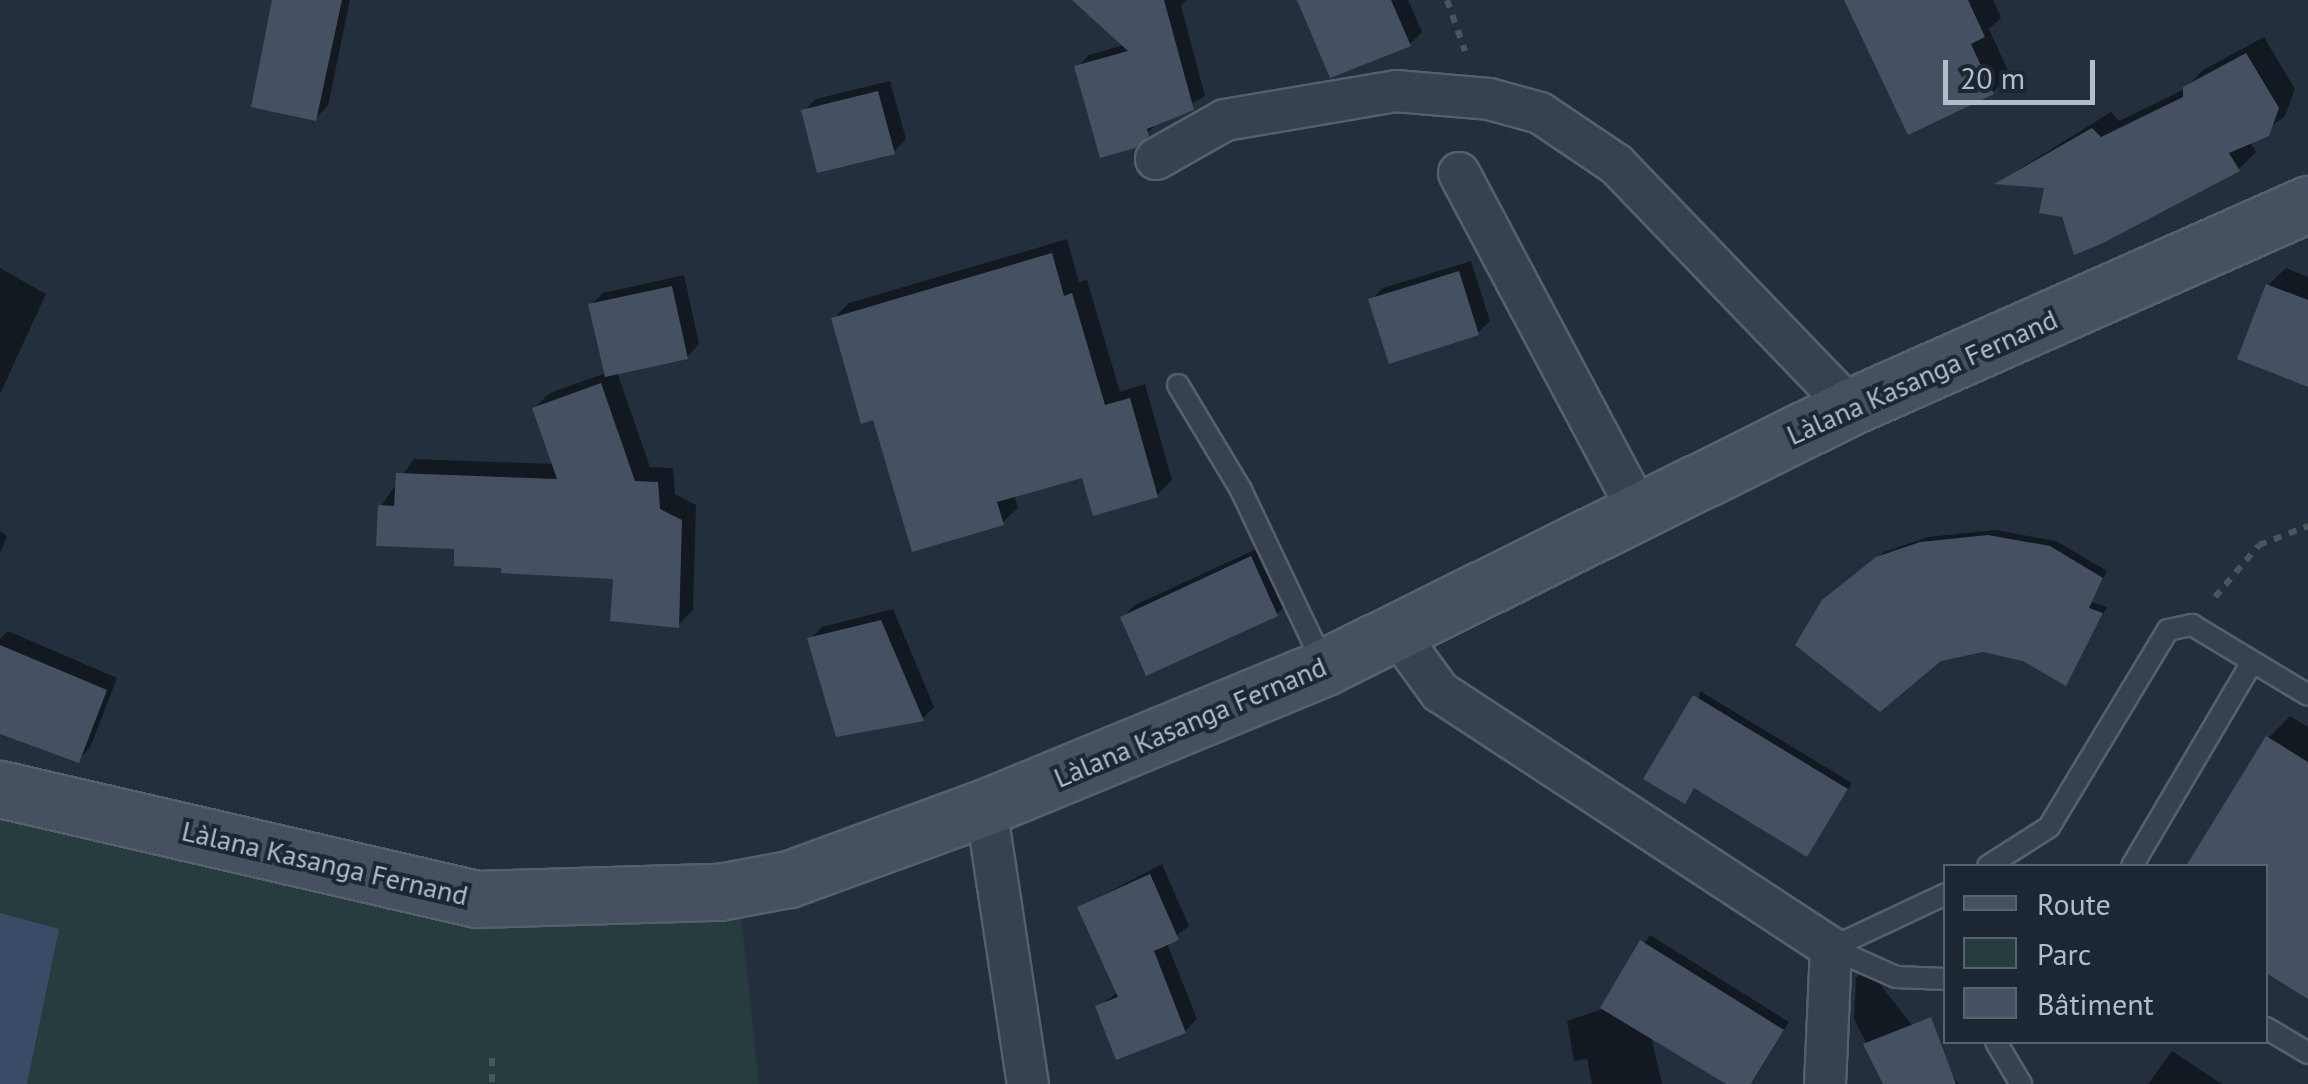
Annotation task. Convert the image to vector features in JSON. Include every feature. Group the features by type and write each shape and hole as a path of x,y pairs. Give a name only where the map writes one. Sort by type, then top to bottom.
{"street":[{"path":"1156,159 1224,120 1396,91 1488,99 1540,114 1616,164 1850,407"},
{"path":"1459,173 1638,510"},
{"name":"Làlana Kasanga Fernand","path":"0,789 476,899 719,892 789,879 986,807 1325,667 1394,629 1850,407 2308,204"},
{"path":"1394,629 1440,692 1831,948 1825,1084"},
{"path":"986,807 1028,1084"}],"lane":[{"path":"1178,385 1241,490 1325,667"},
{"path":"1991,864 2049,827 2168,630 2192,625 2308,695"},
{"path":"2133,864 2251,664"},
{"path":"1831,948 1943,895"},
{"path":"1831,948 1896,977 1943,979"},
{"path":"2268,1029 2308,1053"},
{"path":"1997,1044 2022,1084"}],"path":[{"path":"2192,625 2259,545 2308,526"},
{"path":"492,1058 492,1084"}],"green space":[{"path":"0,817 446,915 740,905 759,1084 0,1084"}],"water":[{"path":"0,913 59,929 27,1084 0,1084"}],"building":[{"path":"272,0 342,0 316,121 251,107"},
{"path":"1072,0 1164,0 1194,110 1147,129 1149,136 1135,148 1100,158 1074,66 1128,51"},
{"path":"1297,0 1391,0 1411,46 1330,78"},
{"path":"1844,0 1968,0 1985,37 1971,44 1994,94 1908,135"},
{"path":"2246,53 2279,108 2269,136 2229,153 2240,171 2103,243 2074,255 2062,217 2039,213 2044,188 1994,184 2092,128 2101,137 2183,97 2183,87"},
{"path":"878,91 895,154 817,173 801,110"},
{"path":"1052,253 1064,296 1072,293 1105,405 1130,398 1158,497 1093,516 1082,478 997,502 1004,525 912,552 873,420 861,424 831,318"},
{"path":"1459,271 1479,335 1389,364 1368,299"},
{"path":"2266,284 2308,300 2308,387 2237,359"},
{"path":"672,286 688,359 605,377 588,304"},
{"path":"601,383 635,481 658,482 660,509 682,520 679,628 610,621 613,579 501,573 501,568 454,566 454,549 376,546 378,505 394,506 396,473 557,479 532,408"},
{"path":"1988,535 2050,546 2103,578 2089,608 2103,613 2066,686 2023,661 1983,652 1941,661 1880,712 1795,645 1822,600 1876,557 1920,542"},
{"path":"1251,556 1278,616 1146,676 1120,617"},
{"path":"881,620 924,721 836,737 807,638"},
{"path":"0,645 107,690 79,763 0,734"},
{"path":"1693,695 1848,789 1807,857 1694,788 1685,804 1643,779"},
{"path":"2266,736 2308,762 2308,999 2268,974 2268,864 2187,864"},
{"path":"1150,874 1179,940 1154,951 1186,1033 1116,1060 1095,1006 1118,997 1077,907"},
{"path":"1640,940 1784,1030 1751,1084 1726,1084 1600,1008"},
{"path":"1931,1017 1956,1084 1883,1084 1863,1044"}]}
